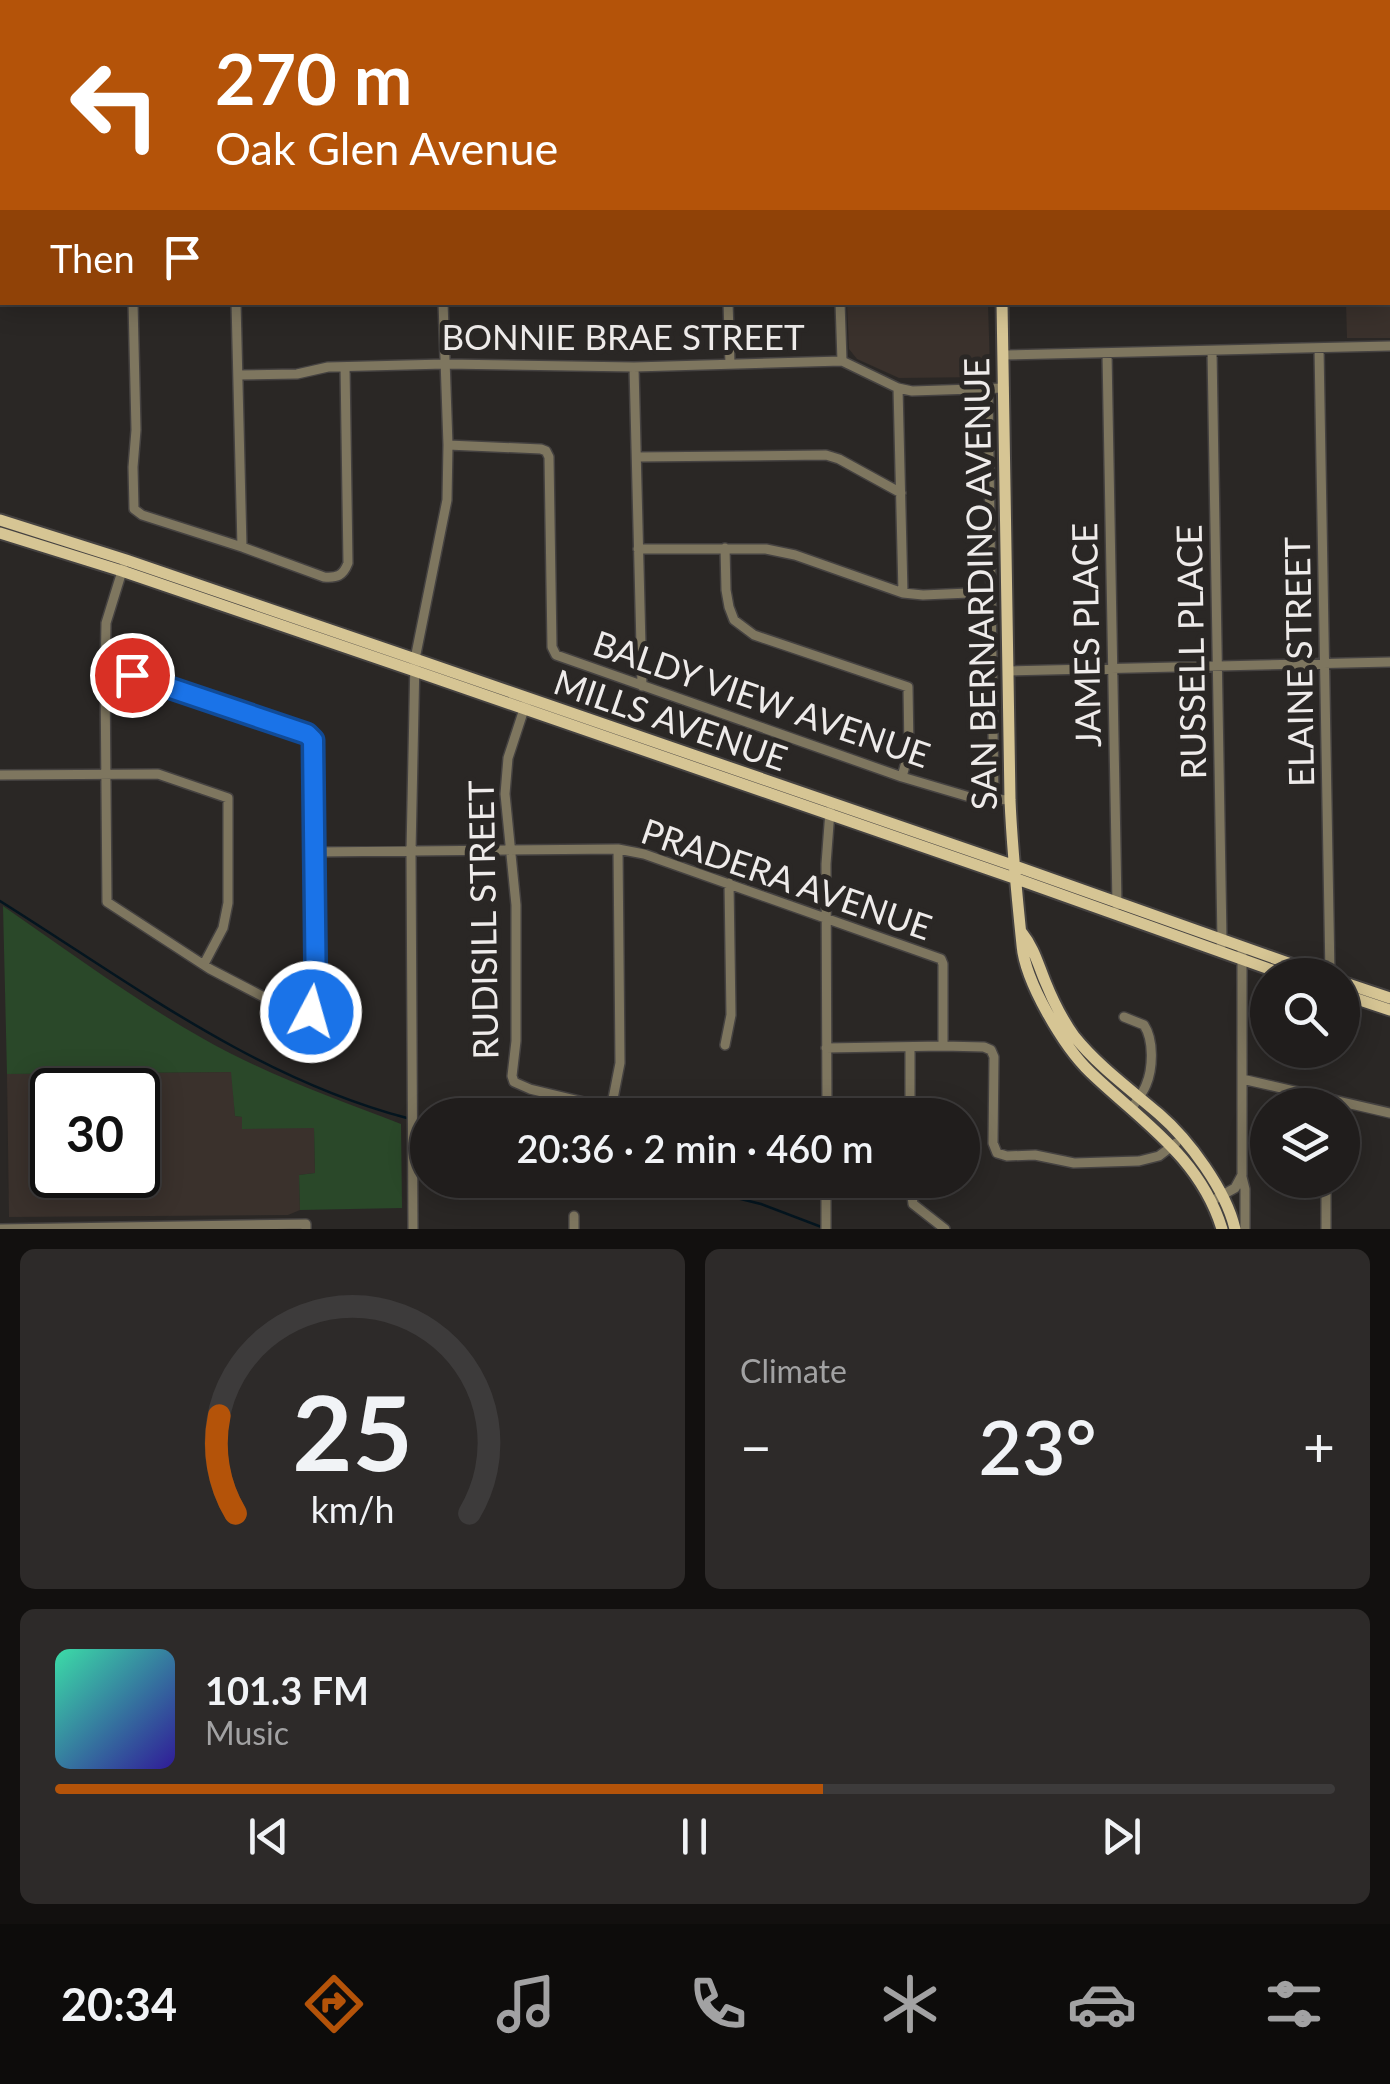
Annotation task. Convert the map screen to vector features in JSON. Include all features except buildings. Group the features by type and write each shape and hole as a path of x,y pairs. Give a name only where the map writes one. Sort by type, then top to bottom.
{"main road":[{"name":"SAN BERNARDINO AVENUE","path":"1002,305 1010,800 1013,872 1022,933 1032,944 1056,1008 1074,1036 1135,1103 1159,1114 1197,1178 1216,1199"},
{"name":"MILLS AVENUE","path":"0,520 1250,958"},
{"name":"MILLS AVENUE","path":"0,533 124,566"},
{"name":"MILLS AVENUE","path":"1242,954 1257,958"},
{"path":"1360,988 1390,998"},
{"path":"1360,1000 1390,1010"},
{"path":"1216,1199 1222,1229"},
{"path":"1216,1199 1235,1229"}],"street":[{"path":"133,305 134,510 336,578 348,563 345,367"},
{"path":"236,305 242,547"},
{"path":"412,1229 411,851 415,665 447,500 443,305"},
{"path":"728,305 730,364"},
{"path":"840,305 842,361"},
{"path":"1003,355 1390,346"},
{"name":"ELAINE STREET","path":"1319,348 1330,958"},
{"name":"RUSSELL PLACE","path":"1212,351 1221,946"},
{"name":"JAMES PLACE","path":"1107,353 1117,909"},
{"name":"BONNIE BRAE STREET","path":"238,375 297,374 328,367 445,364 634,366 842,361 912,391 1004,388"},
{"path":"634,366 642,686"},
{"path":"898,388 903,592"},
{"path":"988,389 994,800"},
{"name":"BALDY VIEW AVENUE","path":"448,444 546,451 552,647 556,655 902,777 973,798 1010,800"},
{"path":"637,457 826,455 900,493"},
{"path":"725,548 726,590 734,620 754,634 908,687 909,750 902,777"},
{"path":"638,549 766,549 903,592 992,592"},
{"path":"104,676 143,677 307,734 313,740 316,1007 311,1012 300,1014 285,1008 210,969 106,902 104,676 106,623 124,566"},
{"path":"1010,671 1390,662"},
{"name":"RUDISILL STREET","path":"526,705 510,747 505,794 516,905 516,1041 512,1076 518,1086 567,1098"},
{"path":"0,775 158,774 228,798 228,903 223,928 204,964"},
{"path":"826,1098 826,864 830,810"},
{"path":"613,1098 620,1063 618,849"},
{"name":"PRADERA AVENUE","path":"315,852 618,849 644,854 941,959 943,1046"},
{"path":"725,1046 731,1015 730,883"},
{"path":"1242,954 1245,1229"},
{"path":"1124,1017 1144,1025 1150,1036 1147,1084 1135,1103"},
{"path":"826,1048 943,1046 991,1050 993,1143 997,1153 1007,1156 1035,1155 1064,1162 1140,1162 1159,1156 1177,1142"},
{"path":"910,1048 910,1098"},
{"path":"1242,1079 1275,1088"},
{"path":"1360,1108 1390,1113"},
{"path":"1216,1199 1235,1188 1242,1175"},
{"path":"826,1198 826,1226"},
{"path":"912,1198 913,1204 945,1229"},
{"path":"1326,1198 1326,1229"},
{"path":"574,1216 574,1229"},
{"path":"0,1229 306,1226"}],"shaded area":[{"path":"847,305 988,305 990,370 984,377 899,378 857,359 849,349"},
{"path":"1346,305 1390,305 1390,338 1347,338"},
{"path":"232,1072 235,1116 314,1128 315,1173 299,1175 300,1210 288,1215 9,1217 7,1074 30,1074 30,1198 160,1198 160,1073"}],"green space":[{"path":"3,906 202,1038 275,1074 401,1124 402,1208 300,1210 299,1175 315,1173 314,1128 242,1129 242,1117 235,1116 231,1072 30,1068 30,1074 7,1074"}],"waterway":[{"path":"0,901 146,995 246,1053 351,1101 407,1118"},
{"path":"737,1198 824,1228"}],"route":[{"path":"132,675 307,734 313,740 316,1007 311,1012"}]}
